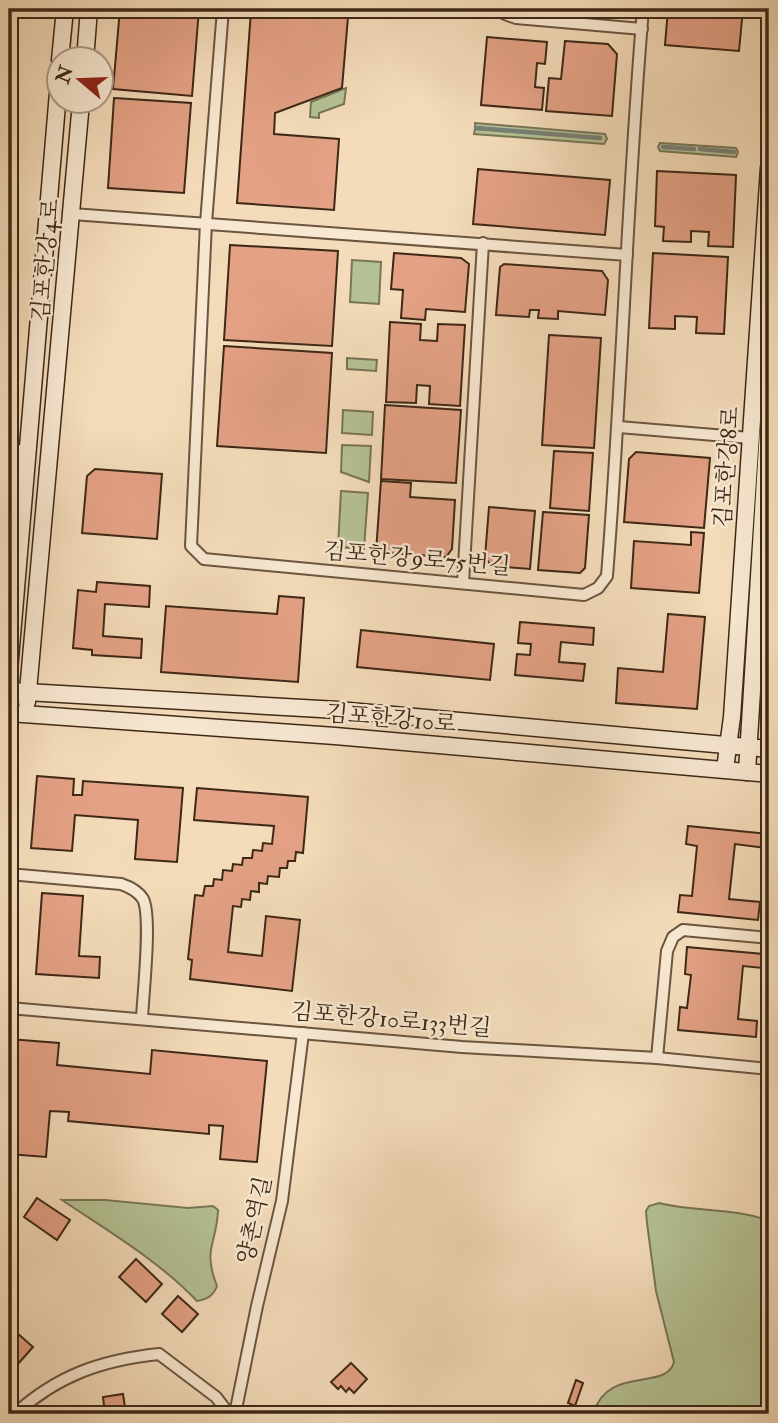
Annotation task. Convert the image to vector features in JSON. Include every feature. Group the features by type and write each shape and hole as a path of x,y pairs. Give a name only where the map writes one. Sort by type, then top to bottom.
{"street":[{"path":"61,46 65,9"},
{"path":"86,46 89,9"},
{"name":"김포한강9로75번길","path":"223,9 206,223 191,546 204,559 584,595 598,588 607,576 619,427 643,9"},
{"path":"500,9 516,18 642,29"},
{"name":"김포한강4로","path":"9,671 56,116"},
{"name":"김포한강4로","path":"26,715 80,116"},
{"name":"김포한강8로","path":"725,769 729,745 769,168"},
{"path":"72,214 627,255"},
{"path":"463,583 483,243"},
{"name":"김포한강8로","path":"747,772 769,414"},
{"path":"619,427 750,438"},
{"path":"9,449 27,451"},
{"name":"김포한강10로","path":"9,691 312,708 769,749"},
{"name":"김포한강10로","path":"9,713 335,736 769,774"},
{"path":"9,874 121,884 142,896 147,914 142,1018"},
{"path":"657,1058 667,951 673,937 682,930 769,938"},
{"name":"김포한강10로133번길","path":"9,1008 462,1047 657,1058 769,1069"},
{"name":"양촌역길","path":"235,1414 282,1201 303,1032"},
{"path":"15,1414 31,1399 58,1381 86,1369 159,1354 216,1397 229,1414"}],"green space":[{"path":"346,88 344,104 319,113 319,118 310,117 311,102"},
{"path":"475,123 605,134 607,139 604,144 474,134 475,129 600,138 475,127"},
{"path":"660,143 736,148 738,152 736,157 660,151"},
{"path":"352,260 381,262 379,304 350,302"},
{"path":"347,358 377,360 376,371 347,369"},
{"path":"343,410 373,412 372,435 342,433"},
{"path":"342,445 371,446 369,482 341,472"},
{"path":"341,491 368,493 364,549 338,547"},
{"path":"62,1200 105,1200 188,1208 213,1206 218,1210 210,1254 217,1286 210,1296 197,1301 150,1260"},
{"path":"659,1203 743,1214 769,1221 769,1414 593,1414 600,1399 611,1389 623,1383 660,1376 669,1371 674,1362 656,1291 647,1223 646,1211 649,1206"}],"building":[{"path":"120,9 199,9 192,96 116,89"},
{"path":"576,9 616,9 613,11"},
{"path":"668,9 743,9 739,51 665,45"},
{"path":"251,11 348,17 342,88 275,113 274,134 339,139 334,210 237,203"},
{"path":"487,37 547,42 545,64 537,63 535,87 544,88 542,110 481,105"},
{"path":"565,41 608,44 617,54 612,116 546,111 549,78 561,79"},
{"path":"116,98 191,103 184,193 108,188"},
{"path":"478,169 610,180 605,235 473,224"},
{"path":"657,171 736,175 733,247 708,246 709,232 691,231 691,242 663,241 664,227 655,226"},
{"path":"230,245 338,251 332,346 224,340"},
{"path":"394,253 461,258 469,264 465,312 426,309 425,320 401,318 403,290 391,289"},
{"path":"653,253 728,257 724,334 696,333 697,317 675,316 675,329 649,328"},
{"path":"504,264 602,271 608,280 605,315 558,311 558,319 538,318 539,310 530,310 529,317 496,315 500,267"},
{"path":"390,322 421,324 420,340 437,341 438,324 465,325 460,406 429,404 430,386 417,385 416,403 386,402"},
{"path":"549,335 601,338 594,448 542,445"},
{"path":"224,346 332,353 326,453 217,446"},
{"path":"385,405 461,410 456,483 381,479"},
{"path":"554,451 593,453 589,511 550,508"},
{"path":"636,452 710,458 704,528 624,522 629,459"},
{"path":"95,469 162,474 157,539 82,533 87,476"},
{"path":"381,481 411,483 410,497 455,500 452,549 446,557 376,552"},
{"path":"489,507 535,511 530,569 491,566 485,557"},
{"path":"543,512 589,515 585,568 580,573 538,570"},
{"path":"691,532 704,533 699,593 631,588 634,541 691,545"},
{"path":"97,582 150,586 149,607 105,604 103,636 142,639 141,658 92,655 92,650 73,648 78,590 96,592"},
{"path":"279,596 304,598 298,682 161,672 166,606 277,614"},
{"path":"668,614 705,617 697,709 616,703 618,668 663,672"},
{"path":"520,622 594,628 593,645 561,642 559,662 585,664 583,681 515,675 517,654 530,655 531,644 518,643"},
{"path":"361,630 494,644 490,680 357,667"},
{"path":"9,774 14,774 9,853"},
{"path":"37,776 74,779 73,795 82,795 83,781 183,788 177,862 135,859 138,820 75,815 72,851 31,848"},
{"path":"197,788 308,797 303,853 296,852 295,861 288,861 287,868 280,868 279,877 268,876 267,884 259,883 259,892 251,891 250,900 242,899 241,907 233,906 228,952 262,956 266,916 300,920 292,991 190,979 192,960 188,959 195,895 203,896 205,886 213,886 214,879 222,880 223,870 232,871 233,864 242,865 243,858 252,858 253,850 262,851 263,843 272,844 274,826 194,820"},
{"path":"688,826 768,834 766,848 735,844 729,899 760,902 758,920 678,912 680,895 692,896 697,846 686,844"},
{"path":"42,893 83,896 79,956 100,957 99,978 36,974"},
{"path":"687,947 763,954 762,968 743,966 738,1019 757,1021 756,1037 678,1030 680,1007 687,1008 691,975 685,974"},
{"path":"765,993 769,994 769,1030 761,1030"},
{"path":"9,1039 59,1043 57,1065 150,1074 152,1050 267,1061 257,1162 220,1159 223,1126 209,1125 209,1134 68,1121 69,1112 50,1111 46,1157 9,1154"},
{"path":"37,1198 70,1220 57,1240 24,1217"},
{"path":"136,1259 162,1284 146,1302 119,1277"},
{"path":"178,1296 198,1314 182,1332 162,1314"},
{"path":"16,1332 33,1347 9,1374 9,1340"},
{"path":"351,1363 367,1379 354,1393 349,1388 346,1392 341,1386 338,1389 331,1382"},
{"path":"576,1380 583,1383 575,1406 568,1403"},
{"path":"123,1394 126,1414 105,1414 103,1397"}],"waterway":[{"path":"476,128 600,138"},
{"path":"663,147 694,149"},
{"path":"700,149 734,152"}]}
